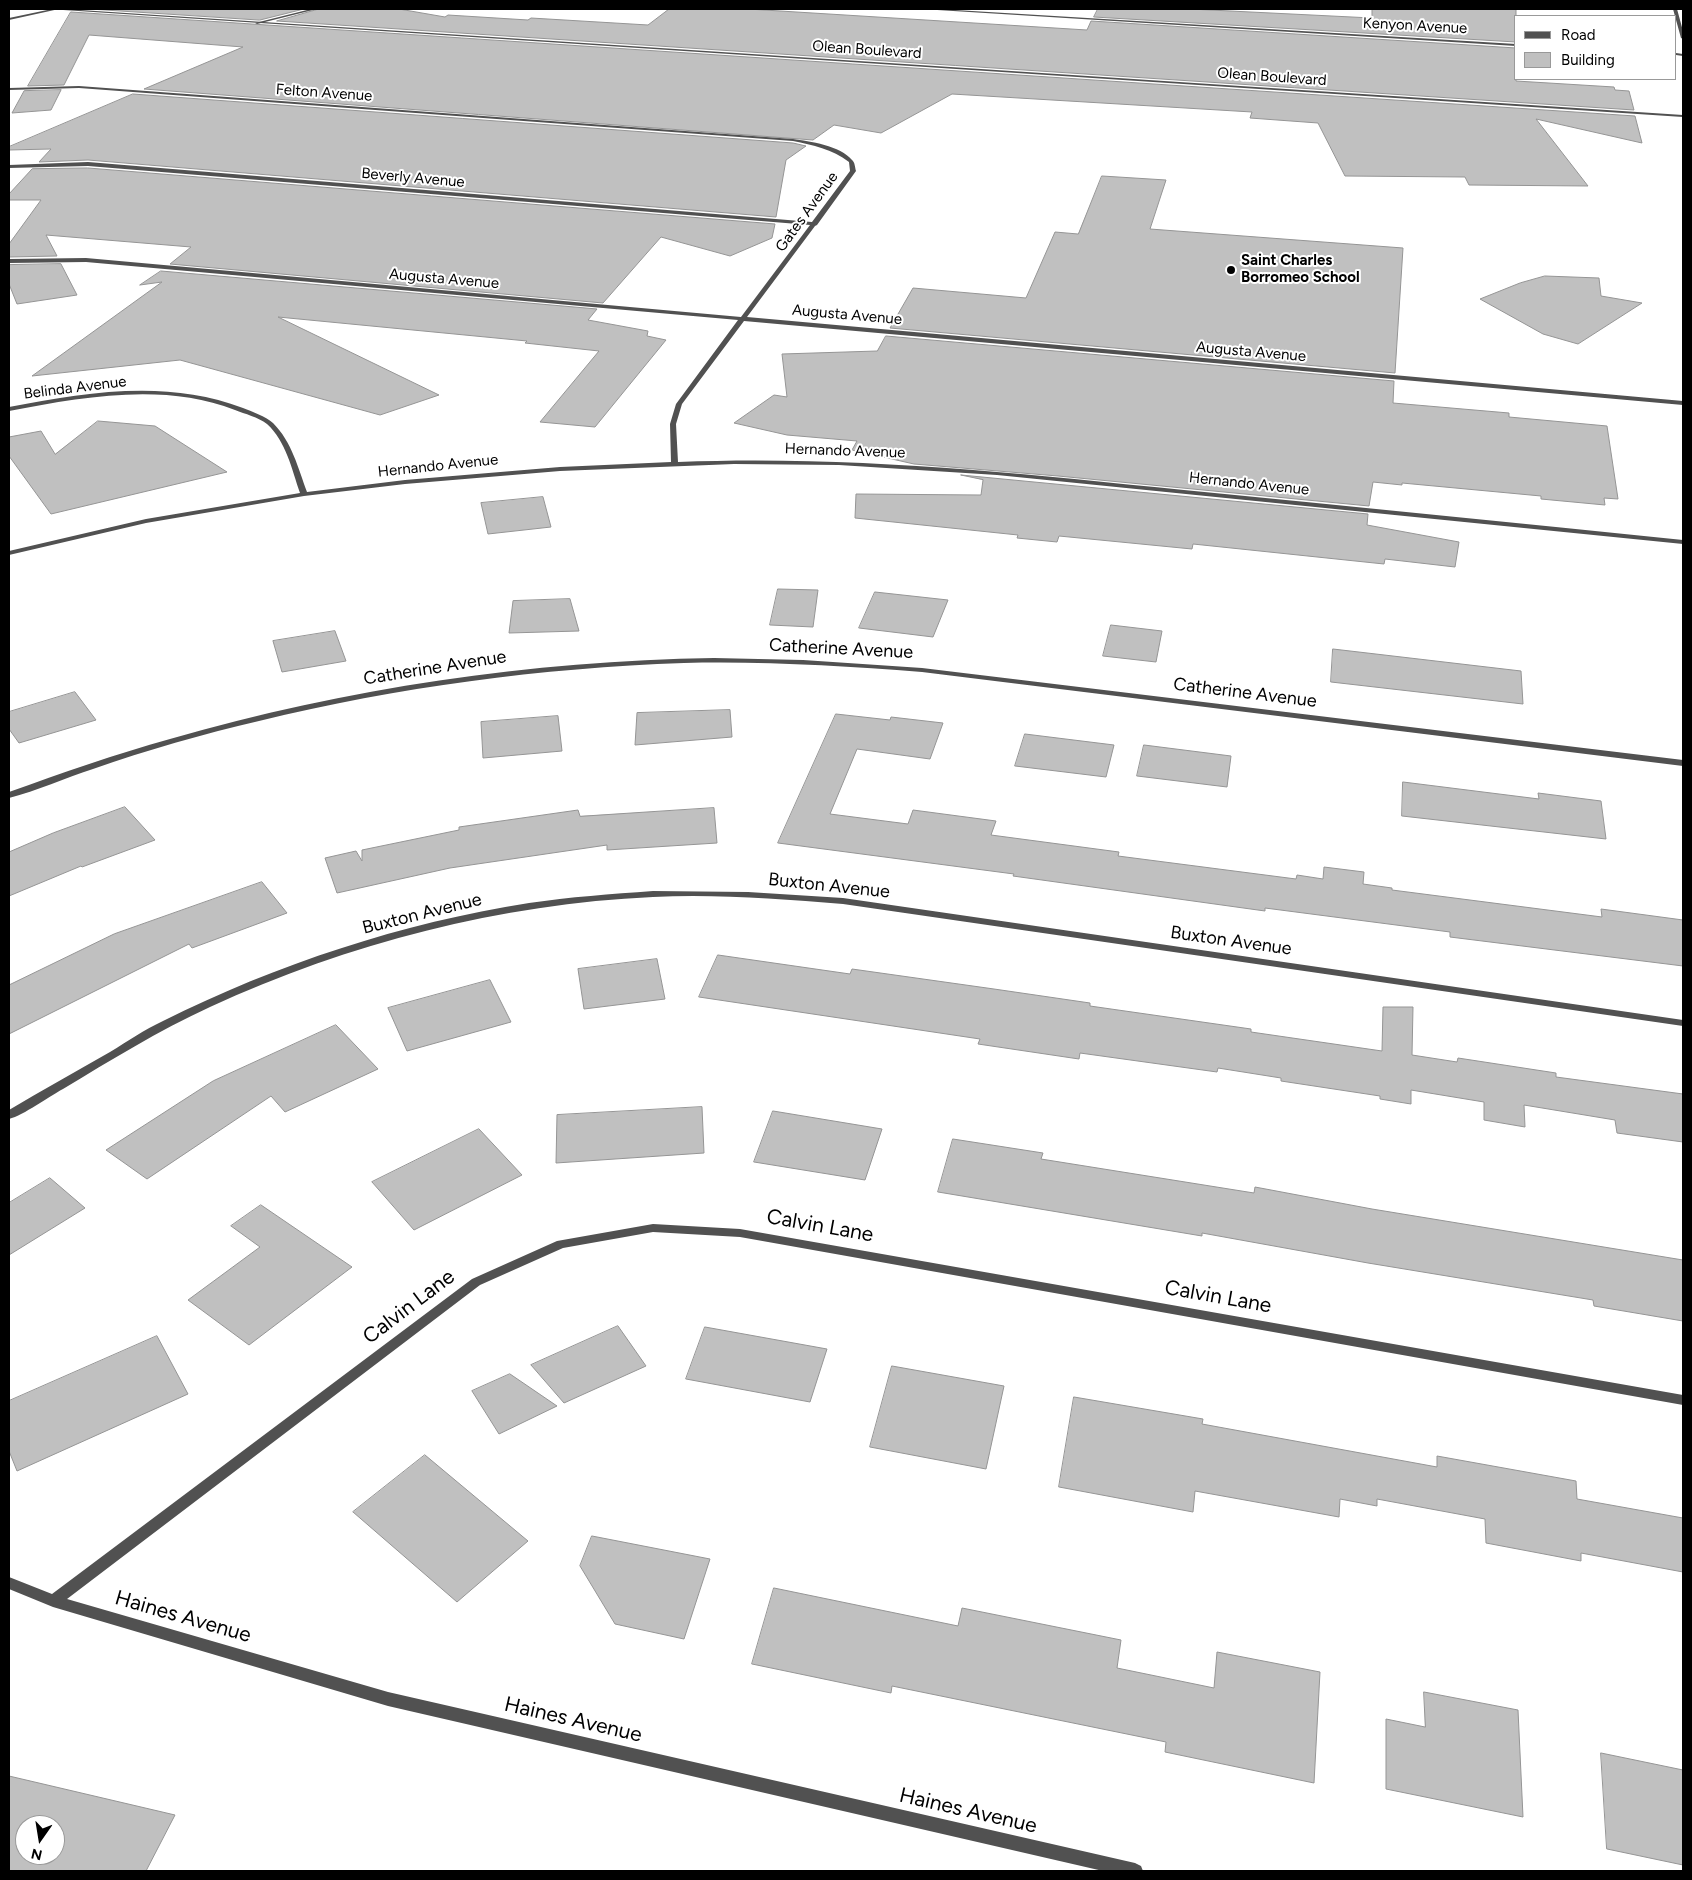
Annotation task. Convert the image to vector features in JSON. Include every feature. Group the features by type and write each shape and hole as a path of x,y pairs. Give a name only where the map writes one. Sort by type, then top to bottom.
{"street":[{"name":"Olean Boulevard","path":"50,9 1683,116"},
{"path":"9,19 56,9"},
{"path":"257,23 314,9"},
{"name":"Kenyon Avenue","path":"923,9 1514,45"},
{"path":"1677,16 1683,38"},
{"name":"Felton Avenue","path":"9,89 80,87 636,128"},
{"name":"Gates Avenue","path":"636,128 793,140 821,145 841,153 851,162 853,171 679,404 672,424 675,463"},
{"name":"Beverly Avenue","path":"9,166 88,164 815,224"},
{"name":"Augusta Avenue","path":"9,262 96,261 1683,403"},
{"name":"Belinda Avenue","path":"9,409 93,395 143,393 191,397 236,407 268,422 284,440 304,494"},
{"name":"Hernando Avenue","path":"9,553 146,521 304,494 492,474 675,463 839,463 997,473 1683,542"},
{"name":"Catherine Avenue","path":"9,795 72,771 180,738 286,710 391,689 495,674 598,664 684,661 803,662 922,670 1683,763"},
{"name":"Buxton Avenue","path":"9,1115 170,1021 229,994 313,960 409,931 506,910 591,899 651,894 772,895 843,901 1683,1023"},
{"name":"Calvin Lane","path":"53,1601 476,1282 561,1244 653,1228 740,1233 1683,1400"},
{"name":"Haines Avenue","path":"9,1583 53,1601 388,1699 1135,1871"}],"building":[{"path":"90,9 304,9 260,20"},
{"path":"319,9 399,9 445,17 448,15 528,20 531,18 648,25 669,9 748,9 1087,30 1091,21 1514,48 1514,80 1614,87 1615,90 1629,91 1634,110 277,21"},
{"path":"1098,9 1190,9 1372,18 1372,9 1516,9 1516,15 1514,15 1514,42 1094,17"},
{"path":"71,12 1635,116 1642,143 1536,119 1588,186 1469,185 1465,177 1345,176 1318,123 1250,118 1252,112 952,94 881,133 834,125 813,140 144,89 243,47 89,35 64,85 28,86"},
{"path":"61,90 51,110 12,113 24,91"},
{"path":"133,94 793,143 806,146 786,160 776,217 88,160 39,162 51,149 9,150 9,147"},
{"path":"88,168 775,224 772,238 730,256 661,237 603,303 170,264 191,247 46,235 57,256 9,257 9,244 41,200 9,200 9,194 32,169"},
{"path":"1102,176 1166,180 1150,229 1403,248 1395,373 890,328 913,288 1026,298 1055,232 1078,234"},
{"path":"61,264 77,295 17,304 9,284 9,265"},
{"path":"161,271 597,309 588,320 648,331 647,336 666,340 595,427 540,422 599,351 525,343 527,341 278,317 439,395 380,415 180,360 32,376 162,282 140,285"},
{"path":"1545,276 1599,278 1601,296 1642,303 1578,344 1543,334 1480,299 1520,283"},
{"path":"886,336 1394,381 1393,403 1509,413 1509,417 1607,426 1618,499 1604,498 1605,505 1541,499 1541,496 1373,482 1369,506 914,464 852,450 857,441 787,435 734,423 774,395 787,397 782,354 877,351"},
{"path":"98,421 155,426 227,472 51,514 9,456 9,437 41,431 55,454"},
{"path":"961,475 1368,514 1367,525 1459,542 1455,567 1385,559 1384,564 1193,544 1192,549 1059,536 1057,542 1017,538 1018,535 855,518 856,494 981,495 983,480"},
{"path":"543,497 551,527 488,534 481,503"},
{"path":"778,589 818,590 813,627 770,625"},
{"path":"875,592 948,600 933,637 859,628"},
{"path":"570,599 579,631 509,633 513,601"},
{"path":"1111,625 1162,631 1156,662 1103,656"},
{"path":"335,631 346,661 282,672 273,641"},
{"path":"1333,649 1521,671 1523,704 1331,682"},
{"path":"75,692 96,720 19,743 9,729 9,712"},
{"path":"730,710 732,737 635,745 637,713"},
{"path":"836,714 890,720 891,717 943,723 930,759 857,749 830,814 908,824 913,810 996,821 991,835 1119,852 1118,856 1296,879 1297,875 1323,879 1324,867 1364,872 1363,884 1392,888 1392,890 1602,917 1601,909 1683,920 1683,966 1450,937 1450,932 1265,908 1265,911 1013,876 1014,874 778,843"},
{"path":"558,716 562,751 483,758 481,722"},
{"path":"1025,734 1114,745 1106,777 1015,766"},
{"path":"1144,745 1231,756 1227,787 1137,776"},
{"path":"1403,782 1539,799 1538,793 1601,801 1606,839 1402,816"},
{"path":"125,807 155,840 81,866 9,896 9,852 53,833"},
{"path":"714,808 717,843 607,850 607,845 450,868 337,893 325,858 356,851 362,861 362,850 459,830 459,827 578,810 580,816"},
{"path":"262,882 287,913 192,948 189,944 9,1034 9,985 114,934"},
{"path":"718,955 850,974 852,969 994,989 1090,1003 1090,1006 1251,1029 1251,1032 1382,1051 1383,1007 1413,1007 1412,1055 1457,1062 1458,1058 1556,1073 1556,1077 1683,1094 1683,1142 1617,1133 1615,1120 1524,1105 1525,1127 1484,1120 1484,1102 1411,1090 1411,1104 1380,1099 1380,1096 1281,1081 1281,1078 1218,1068 1217,1072 1080,1053 1079,1059 978,1044 980,1039 699,997"},
{"path":"657,959 665,999 584,1009 578,969"},
{"path":"490,980 511,1022 407,1051 388,1008"},
{"path":"336,1025 378,1069 285,1112 271,1096 147,1179 106,1150 213,1081"},
{"path":"702,1107 704,1153 556,1163 557,1115"},
{"path":"773,1111 882,1129 865,1180 754,1162"},
{"path":"479,1129 522,1175 414,1230 372,1182"},
{"path":"953,1139 1043,1153 1041,1159 1254,1193 1255,1187 1372,1209 1683,1260 1683,1321 1594,1306 1593,1300 1368,1263 1202,1233 1202,1236 938,1192"},
{"path":"50,1178 85,1208 9,1255 9,1203"},
{"path":"261,1205 352,1267 249,1345 188,1300 260,1247 231,1226"},
{"path":"618,1326 646,1366 564,1403 531,1365"},
{"path":"705,1327 827,1349 810,1402 686,1379"},
{"path":"157,1336 188,1394 17,1471 9,1451 9,1401"},
{"path":"892,1366 1004,1386 986,1469 870,1447"},
{"path":"510,1374 557,1406 499,1434 472,1391"},
{"path":"1074,1397 1203,1419 1202,1424 1437,1467 1437,1456 1576,1481 1577,1499 1683,1518 1683,1572 1581,1553 1581,1561 1486,1543 1485,1519 1377,1499 1377,1506 1340,1499 1339,1517 1195,1491 1193,1512 1059,1487"},
{"path":"425,1455 528,1541 457,1602 353,1512"},
{"path":"592,1536 710,1559 684,1639 615,1624 580,1566"},
{"path":"774,1588 958,1626 962,1608 1121,1640 1117,1668 1214,1688 1217,1652 1320,1672 1314,1783 1165,1752 1166,1742 892,1686 891,1693 752,1664"},
{"path":"1424,1692 1518,1710 1523,1817 1386,1789 1386,1719 1425,1727"},
{"path":"1601,1753 1683,1770 1683,1865 1607,1849"},
{"path":"9,1776 175,1815 146,1871 9,1871"}],"place":[{"name":"Saint Charles Borromeo School","path":"1231,270"}]}
